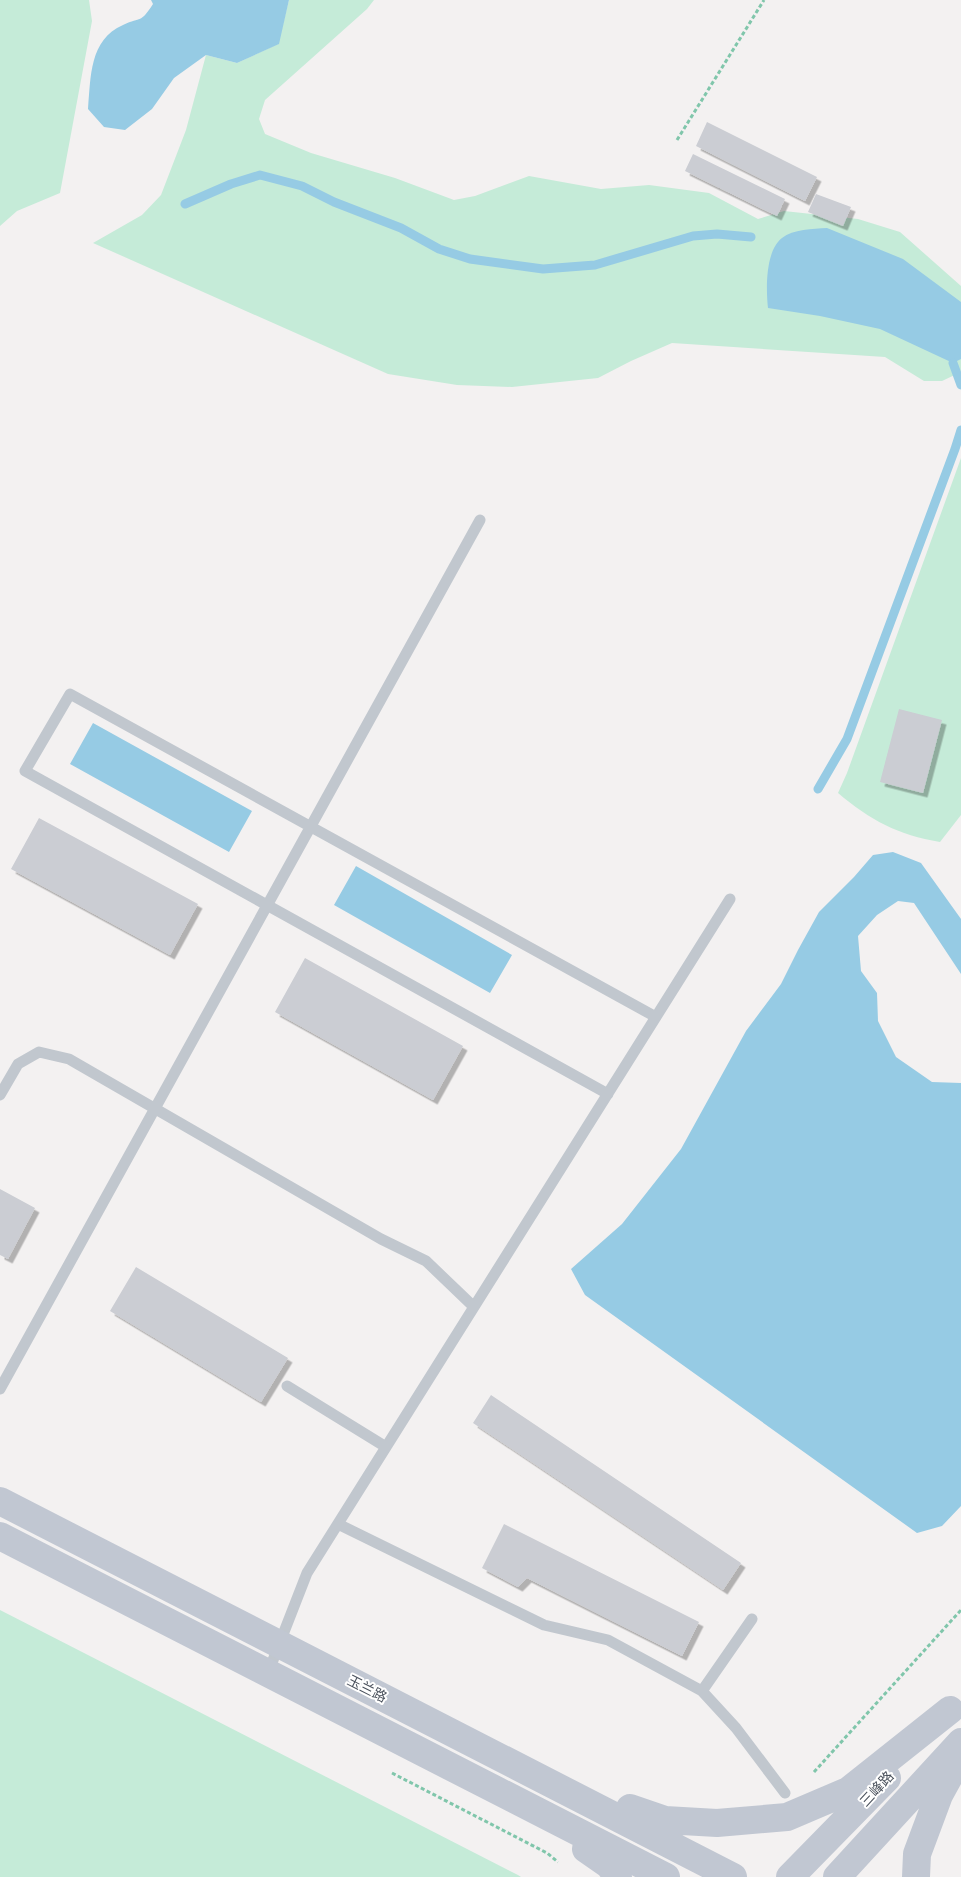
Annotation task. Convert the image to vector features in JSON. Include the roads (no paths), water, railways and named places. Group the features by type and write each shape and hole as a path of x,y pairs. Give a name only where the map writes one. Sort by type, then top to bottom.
{"street":[{"name":"玉兰路","path":"0,1501 734,1877"},
{"path":"0,1536 666,1877"},
{"path":"537,1776 665,1820 717,1823 787,1817 848,1791 956,1704"},
{"name":"三峰路","path":"790,1877 868,1798 956,1704"},
{"path":"837,1877 961,1742"},
{"path":"916,1877 917,1854 939,1795 961,1754"},
{"path":"522,1803 609,1866 618,1877"}],"lane":[{"path":"0,1389 480,520"},
{"path":"608,1094 25,770 70,694 656,1017"},
{"path":"268,1673 308,1573 730,899"},
{"path":"0,1095 18,1064 39,1052 69,1059 381,1239 426,1261 474,1306"},
{"path":"287,1386 386,1447"},
{"path":"338,1524 544,1626 608,1640 702,1691 736,1728 785,1793"},
{"path":"702,1691 752,1619"}],"water":[{"path":"151,0 289,0 279,44 237,63 206,55 174,78 152,109 125,130 104,127 88,109 91,72 98,50 112,32 123,25 143,17 153,4"},
{"path":"827,228 903,259 961,302 961,359 953,363 880,329 820,316 768,308 768,271 772,252 776,244 782,238 792,233"},
{"path":"93,723 252,811 229,852 70,764"},
{"path":"893,852 921,863 961,919 961,974 914,903 898,901 877,915 858,936 861,971 877,993 878,1021 896,1057 932,1082 961,1083 961,1506 942,1526 917,1533 585,1295 571,1269 622,1224 681,1149 746,1031 781,984 819,912 873,855"},
{"path":"356,866 512,955 490,993 334,905"}],"waterway":[{"path":"185,204 231,184 260,175 302,186 334,202 401,228 439,249 470,259 543,269 595,265 693,236 717,234 751,237"},
{"path":"953,363 961,385"},
{"path":"818,789 847,739 961,430"}]}
